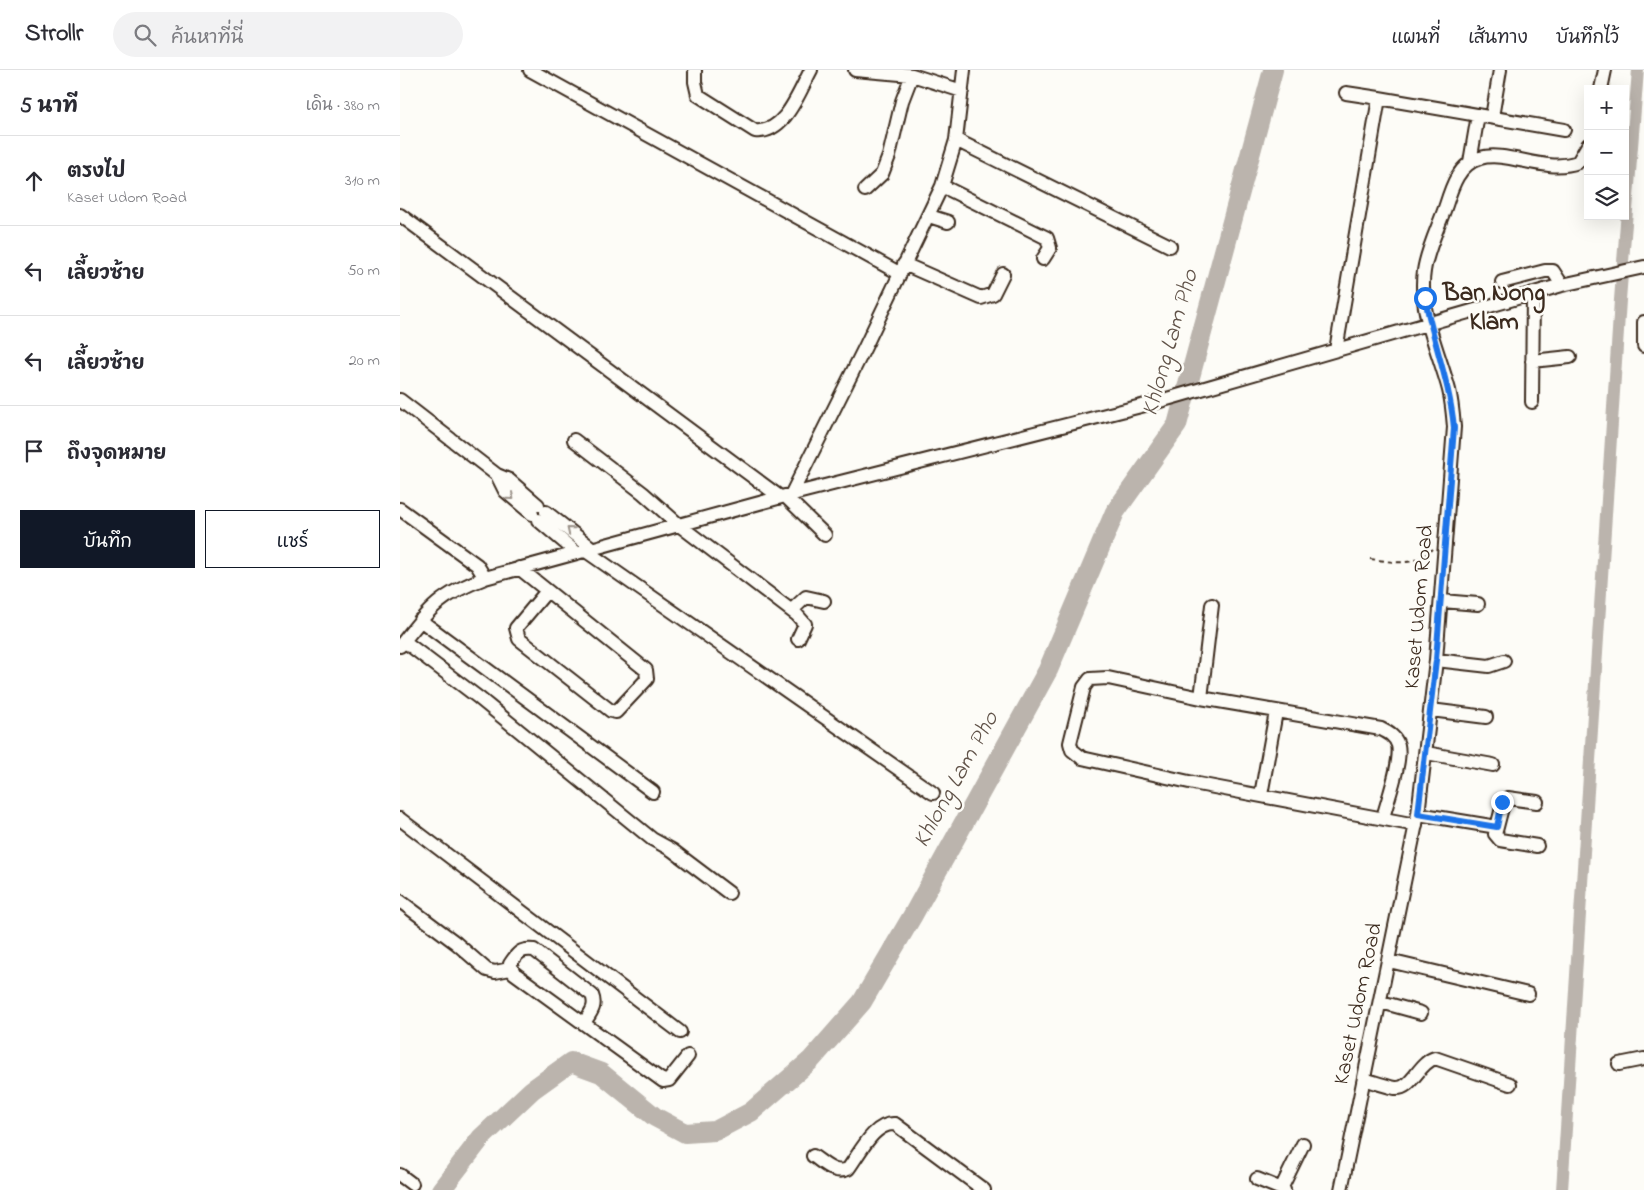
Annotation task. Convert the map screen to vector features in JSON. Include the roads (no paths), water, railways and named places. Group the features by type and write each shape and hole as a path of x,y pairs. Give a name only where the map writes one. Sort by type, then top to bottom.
{"street":[{"path":"530,70 902,268 981,298 993,294 1004,274"},
{"path":"695,70 698,95 756,131 766,132 777,126 812,70"},
{"path":"855,70 912,75 962,90"},
{"path":"785,496 866,347 942,186 956,140 964,70"},
{"path":"1492,118 1500,70"},
{"path":"1602,85 1605,70"},
{"path":"865,190 882,174 889,156 902,101 912,75"},
{"path":"1346,93 1564,130"},
{"path":"1336,350 1379,98"},
{"path":"1478,115 1470,162 1491,157 1559,166 1578,162 1584,152"},
{"path":"956,140 1170,246"},
{"name":"Kaset Udom Road","path":"1341,1190 1417,820 1442,601 1453,420 1449,392 1429,323 1425,298 1424,269 1452,186 1462,170 1470,162"},
{"path":"942,186 1047,238 1050,248 1043,259"},
{"path":"400,215 785,496 825,535"},
{"path":"929,216 948,222"},
{"path":"729,893 672,850 652,839 479,698 402,644 420,620 443,597 484,578 785,496 1153,403 1562,285 1643,267"},
{"path":"1502,282 1545,271 1553,272 1562,285"},
{"path":"1532,402 1534,293"},
{"path":"1644,322 1642,338 1644,346"},
{"path":"1532,361 1570,357"},
{"path":"400,400 497,475 509,480 539,513 586,551 933,793"},
{"path":"574,440 644,493 679,525 792,610 805,624 798,639"},
{"path":"400,509 477,565 484,578"},
{"path":"519,568 646,670 647,679 616,712 611,711 519,639 516,628 547,591"},
{"path":"792,610 806,597 824,601"},
{"path":"1442,601 1478,604"},
{"path":"1201,698 1212,605"},
{"path":"420,620 653,792"},
{"path":"1436,660 1489,666 1504,661"},
{"path":"1382,818 1398,757 1398,745 1393,735 1382,729 1276,712 1108,678 1090,679 1084,687 1070,743 1072,750 1082,758 1198,784 1382,818 1497,827"},
{"path":"1431,710 1486,717"},
{"path":"1261,795 1276,712"},
{"path":"1426,753 1493,765"},
{"path":"1537,802 1508,798 1504,800 1495,834 1500,840 1537,846"},
{"path":"400,819 680,1032"},
{"path":"400,901 456,943 487,970 495,972 510,969 663,1081 669,1080 688,1056"},
{"path":"510,969 510,964 519,951 526,949 534,950 592,995 595,1002 594,1008 584,1023"},
{"path":"1389,961 1528,994"},
{"path":"1381,1002 1421,1013"},
{"path":"1364,1079 1396,1088 1403,1087 1409,1083 1424,1063 1435,1058 1510,1084"},
{"path":"1619,1064 1644,1059"},
{"path":"813,1156 836,1171 843,1171 848,1169 878,1128 887,1123 896,1124 984,1190"},
{"path":"1257,1179 1283,1189 1303,1144"},
{"path":"400,1175 412,1184"}],"waterway":[{"name":"Khlong Lam Pho","path":"441,1190 481,1138 532,1090 571,1062 601,1073 655,1117 685,1133 715,1131 751,1112 811,1060 862,1002 913,915 1048,670 1115,512 1177,425 1273,70"},
{"path":"1562,1190 1620,300 1638,70"}],"district":[{"name":"Ban Nong Klam","path":"1494,308"}]}
